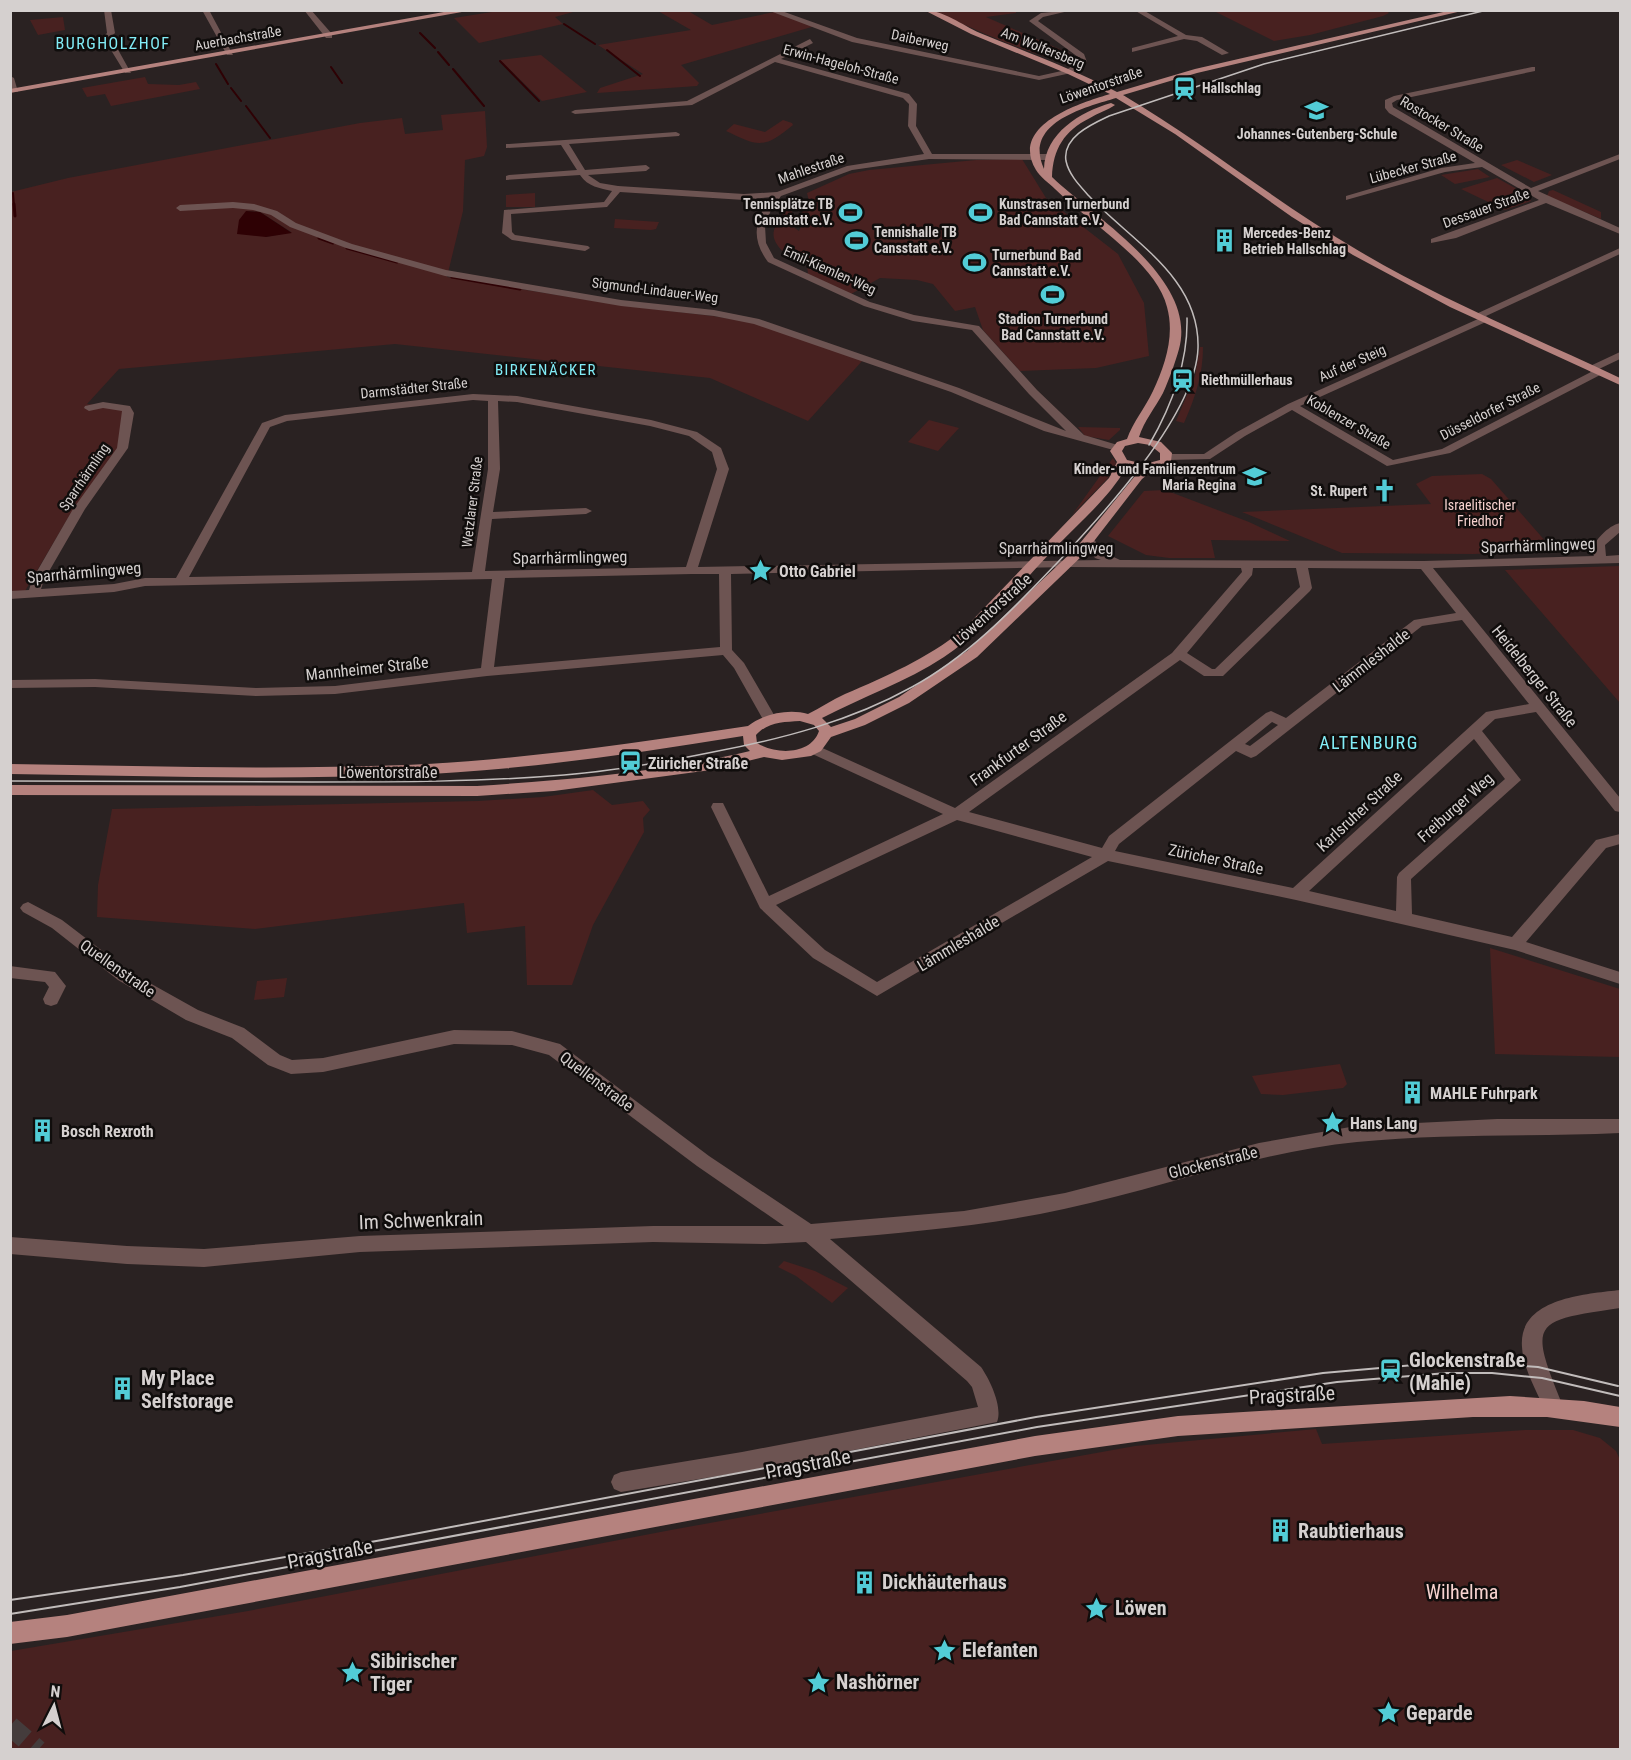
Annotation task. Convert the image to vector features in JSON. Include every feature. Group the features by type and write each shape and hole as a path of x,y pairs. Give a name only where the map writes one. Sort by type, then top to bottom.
{"main road":[{"name":"Auerbachstraße","path":"13,91 470,10"},
{"name":"Am Wolfersberg","path":"927,10 952,24 1067,71 1116,95"},
{"name":"Löwentorstraße","path":"1034,156 1038,136 1056,118 1083,105 1195,71 1463,10"},
{"name":"Löwentorstraße","path":"1048,157 1055,142 1068,128 1091,114 1227,65"},
{"path":"1094,84 1142,87"},
{"path":"1116,95 1355,253 1408,283 1620,382"},
{"path":"1034,156 1040,170 1074,203 1138,255 1164,288 1172,306 1176,332 1174,348 1158,392 1145,417 1136,428 1132,440"},
{"path":"1048,157 1048,177"},
{"path":"1145,417 1146,435 1151,442 1164,450 1167,457"},
{"path":"1149,468 1122,462 1116,454 1117,447 1132,440 1151,442"},
{"name":"Löwentorstraße","path":"10,790 477,791 554,786 711,765 763,753 786,756 813,749 821,743 826,734 881,712 946,673 995,634 1089,541 1138,477 1149,468 1161,464 1167,457"},
{"name":"Löwentorstraße","path":"10,769 406,770 584,756 751,730 770,720 786,717 810,718 849,698 903,676 933,659 992,610 1107,487 1119,472 1122,462"},
{"path":"810,718 824,726 826,734"},
{"path":"751,730 749,734 751,745 763,753"},
{"name":"Pragstraße","path":"10,1632 68,1626 1023,1448 1156,1428 1276,1419 1325,1418 1426,1409 1553,1406 1620,1417"}],"street":[{"path":"107,10 111,33 107,37 128,71"},
{"path":"205,10 230,53"},
{"path":"308,10 329,36"},
{"name":"Daiberweg","path":"778,10 774,11 855,40 1039,78 1067,71"},
{"path":"1067,71 1078,67 1083,62 1081,56 1033,21 1041,15 1070,10"},
{"path":"1137,10 1184,37 1199,39 1225,53"},
{"path":"1172,41 1167,36 1173,30"},
{"path":"1135,50 1184,37"},
{"name":"Erwin-Hageloh-Straße","path":"575,112 689,103 810,41"},
{"name":"Erwin-Hageloh-Straße","path":"773,59 906,96 913,104 912,126 915,134 929,156"},
{"name":"Rostocker Straße","path":"1532,69 1394,98 1388,102 1389,108 1546,200 1620,231"},
{"path":"10,78 13,91"},
{"path":"509,146 676,134"},
{"name":"Mahlestraße","path":"563,142 587,179 597,185 618,189 744,197 778,194 850,168 929,156 1048,157"},
{"name":"Dessauer Straße","path":"1531,191 1620,156"},
{"name":"Lübecker Straße","path":"1349,198 1444,170 1484,164"},
{"path":"509,177 646,168"},
{"path":"585,248 512,237 507,233 507,212 607,204 618,189"},
{"name":"Emil-Kiemlen-Weg","path":"778,194 765,213 758,235 763,250 771,260 867,304 913,318 975,328 1033,392 1081,439"},
{"name":"Dessauer Straße","path":"1434,241 1546,200"},
{"name":"Sigmund-Lindauer-Weg","path":"180,208 233,205 255,207 274,213 293,225 349,246 445,273 621,303 714,313 756,321 945,387 1048,429 1117,447"},
{"name":"Auf der Steig","path":"1167,457 1206,457 1241,434 1292,406 1620,251"},
{"name":"Düsseldorfer Straße","path":"1391,464 1446,451 1620,355"},
{"name":"Wetzlarer Straße","path":"478,575 494,469 493,397"},
{"name":"Darmstädter Straße","path":"180,582 266,425 285,418 340,411 447,399 493,397 660,425 693,434 711,444 722,458 723,469 692,571"},
{"name":"Sparrhärmling","path":"34,593 38,580 78,509 122,448 129,413 126,408 103,405 89,408"},
{"name":"Koblenzer Straße","path":"1292,406 1391,464"},
{"path":"487,516 586,511"},
{"path":"1602,560 1598,552 1599,543 1620,526"},
{"name":"Sparrhärmlingweg","path":"1089,541 1104,558 1132,564"},
{"name":"Sparrhärmlingweg","path":"10,596 114,588 145,582 1068,563 1301,566 1620,559"},
{"name":"Frankfurter Straße","path":"765,904 956,814 1179,654 1248,572 1247,565"},
{"name":"Heidelberger Straße","path":"1424,565 1620,807"},
{"path":"1179,654 1209,673 1218,673 1306,588 1301,566"},
{"path":"724,570 726,651 743,673 770,720"},
{"path":"487,672 499,575"},
{"name":"Lämmleshalde","path":"718,807 765,904 819,954 877,990 1106,855 1114,840 1235,744 1251,753 1418,623 1464,616"},
{"name":"Mannheimer Straße","path":"10,684 95,683 256,692 334,690 487,672 726,651"},
{"name":"Karlsruher Straße","path":"1296,894 1491,715 1539,707"},
{"name":"Freiburger Weg","path":"1404,918 1404,877 1503,786 1514,780 1474,730"},
{"name":"Züricher Straße","path":"813,749 956,814 1106,855 1296,894 1515,944 1620,978"},
{"path":"1515,944 1601,844 1620,839"},
{"name":"Quellenstraße","path":"28,908 57,924 124,976 192,1016 238,1033 274,1060 291,1067 323,1065 454,1037 512,1038 554,1049 703,1161 809,1233 974,1374 980,1382 990,1415 742,1462 621,1482"},
{"path":"10,972 49,976 58,986 51,999"},
{"name":"Glockenstraße","path":"809,1233 964,1219 1065,1201 1258,1151 1356,1134 1486,1128 1620,1126"},
{"name":"Im Schwenkrain","path":"10,1245 127,1255 204,1258 360,1244 653,1234 765,1236 809,1233"},
{"path":"1553,1406 1530,1344 1535,1329 1552,1311 1620,1299"}],"green space":[{"path":"1386,10 1389,13 1383,16 1310,35 1274,41 1214,11"},
{"path":"498,11 573,12 555,17 563,24 479,43 454,18"},
{"path":"658,11 688,11 712,25 779,11 815,26 681,65 699,83 697,86 597,93 600,88 643,74 598,45 691,30"},
{"path":"934,11 1016,11 1016,13 986,17 1073,55 1074,59 1064,60 1028,51"},
{"path":"63,17 65,30 38,35 30,20"},
{"path":"541,55 587,92 542,101 500,60"},
{"path":"145,77 148,84 179,85 196,82 200,89 111,106 105,94 87,97 82,88"},
{"path":"485,111 487,147 484,156 465,160 463,211 447,277 619,305 755,323 863,360 808,421 710,378 395,344 119,369 87,404 120,408 126,413 119,449 71,513 25,591 11,593 11,192 68,178 360,123 402,118 405,134 443,130 441,115","holes":["246,211 260,212 291,232 266,237"]},
{"path":"783,120 793,125 767,142 753,142 726,131 734,124 765,132"},
{"name":"Turnerbund Bad Cannstatt e.V.","path":"1022,159 1046,198 1118,254 1144,303 1149,356 1096,368 1020,371 983,330 975,307 955,311 933,284 917,280 880,278 851,294 808,274 806,257 787,256 774,239 776,225 785,212 790,209 795,217 793,227 799,231 802,224 801,213 810,205 807,193 849,174 976,160"},
{"path":"1517,160 1552,175 1534,182 1501,165"},
{"path":"1478,169 1490,177 1455,184 1441,175"},
{"path":"1497,178 1526,194 1531,201 1505,210 1461,189"},
{"path":"1553,190 1601,212 1601,219 1547,196 1549,191"},
{"path":"535,193 535,207 506,207 506,195"},
{"path":"615,219 659,222 656,229 651,230 614,228"},
{"path":"1200,347 1203,347 1203,357 1195,395 1184,423 1176,421 1195,376"},
{"path":"929,420 959,428 938,451 908,442"},
{"path":"1078,427 1120,428 1120,430 1109,440 1085,436"},
{"path":"1113,458 1116,463 1108,478 1072,515"},
{"name":"Israelitischer Friedhof","path":"1482,474 1491,479 1554,551 1473,554 1342,553 1242,512 1431,504 1416,484 1432,476"},
{"path":"1165,490 1249,522 1290,541 1211,540 1215,558 1169,558 1146,555 1108,536 1144,491"},
{"path":"1620,566 1620,703 1505,570"},
{"path":"593,790 612,805 643,801 650,810 643,818 644,832 593,925 572,985 527,985 525,926 467,933 464,903 255,929 97,917 98,885 112,809 478,801 543,797"},
{"path":"1490,948 1620,989 1620,1057 1495,1054"},
{"path":"287,978 284,997 254,1000 257,981"},
{"path":"1340,1064 1347,1084 1343,1088 1283,1095 1261,1094 1252,1076"},
{"path":"784,1261 815,1271 848,1288 832,1303 796,1276 778,1267"},
{"name":"Wilhelma","path":"1316,1429 1322,1444 1525,1430 1573,1430 1600,1438 1616,1451 1620,1460 1620,1749 11,1749 11,1651 248,1611 671,1530 1135,1446"}],"shaded area":[{"path":"246,211 260,212 292,233 266,237 237,234 239,220"}],"waterway":[{"path":"564,24 595,44"},
{"path":"420,33 435,48"},
{"path":"607,50 640,76"},
{"path":"438,52 449,65"},
{"path":"500,61 539,101"},
{"path":"216,64 228,84"},
{"path":"331,67 342,83"},
{"path":"453,69 484,106"},
{"path":"231,88 241,101"},
{"path":"246,106 270,138"},
{"path":"13,193 14,206"},
{"path":"14,204 15,216"},
{"path":"319,238 333,243"},
{"path":"347,248 397,262"},
{"path":"452,277 520,289"}],"tunnel":[{"path":"10,1726 38,1750"}],"tram line":[{"path":"10,781 406,782 501,779 583,773 676,759 790,735 865,710 912,687 953,661 990,630 1099,518 1122,491 1165,432 1182,403 1193,374 1198,348 1196,323 1188,301 1160,262 1106,213 1075,180 1066,161 1066,153 1073,138 1087,127 1109,116 1264,64 1487,10"},
{"path":"1149,445 1177,384 1185,351 1187,318"},
{"path":"10,1600 183,1575 382,1540 1036,1417 1323,1373 1460,1361 1538,1367 1618,1386"},
{"path":"10,1614 180,1587 1037,1427 1337,1382 1447,1373 1492,1373 1542,1378 1620,1396"}],"place":[{"name":"Hallschlag","path":"1184,88"},
{"name":"Johannes-Gutenberg-Schule","path":"1317,110"},
{"name":"Tennisplätze TB Cannstatt e.V.","path":"851,212"},
{"name":"Kunstrasen Turnerbund Bad Cannstatt e.V.","path":"981,212"},
{"name":"Tennishalle TB Cansstatt e.V.","path":"856,240"},
{"name":"Mercedes-Benz Betrieb Hallschlag","path":"1225,241"},
{"name":"Turnerbund Bad Cannstatt e.V.","path":"974,263"},
{"name":"Stadion Turnerbund Bad Cannstatt e.V.","path":"1053,295"},
{"name":"Riethmüllerhaus","path":"1183,380"},
{"name":"Kinder- und Familienzentrum Maria Regina","path":"1254,477"},
{"name":"St. Rupert","path":"1385,491"},
{"name":"Otto Gabriel","path":"761,571"},
{"name":"Züricher Straße","path":"630,763"},
{"name":"MAHLE Fuhrpark","path":"1412,1093"},
{"name":"Hans Lang","path":"1332,1123"},
{"name":"Bosch Rexroth","path":"43,1131"},
{"name":"Glockenstraße (Mahle)","path":"1391,1371"},
{"name":"My Place Selfstorage","path":"123,1389"},
{"name":"Raubtierhaus","path":"1280,1531"},
{"name":"Dickhäuterhaus","path":"864,1582"},
{"name":"Löwen","path":"1097,1608"},
{"name":"Elefanten","path":"944,1650"},
{"name":"Sibirischer Tiger","path":"352,1673"},
{"name":"Nashörner","path":"818,1682"},
{"name":"Geparde","path":"1388,1713"}],"district":[{"name":"BURGHOLZHOF","path":"113,43"},
{"name":"BIRKENÄCKER","path":"546,370"},
{"name":"ALTENBURG","path":"1369,743"}]}
